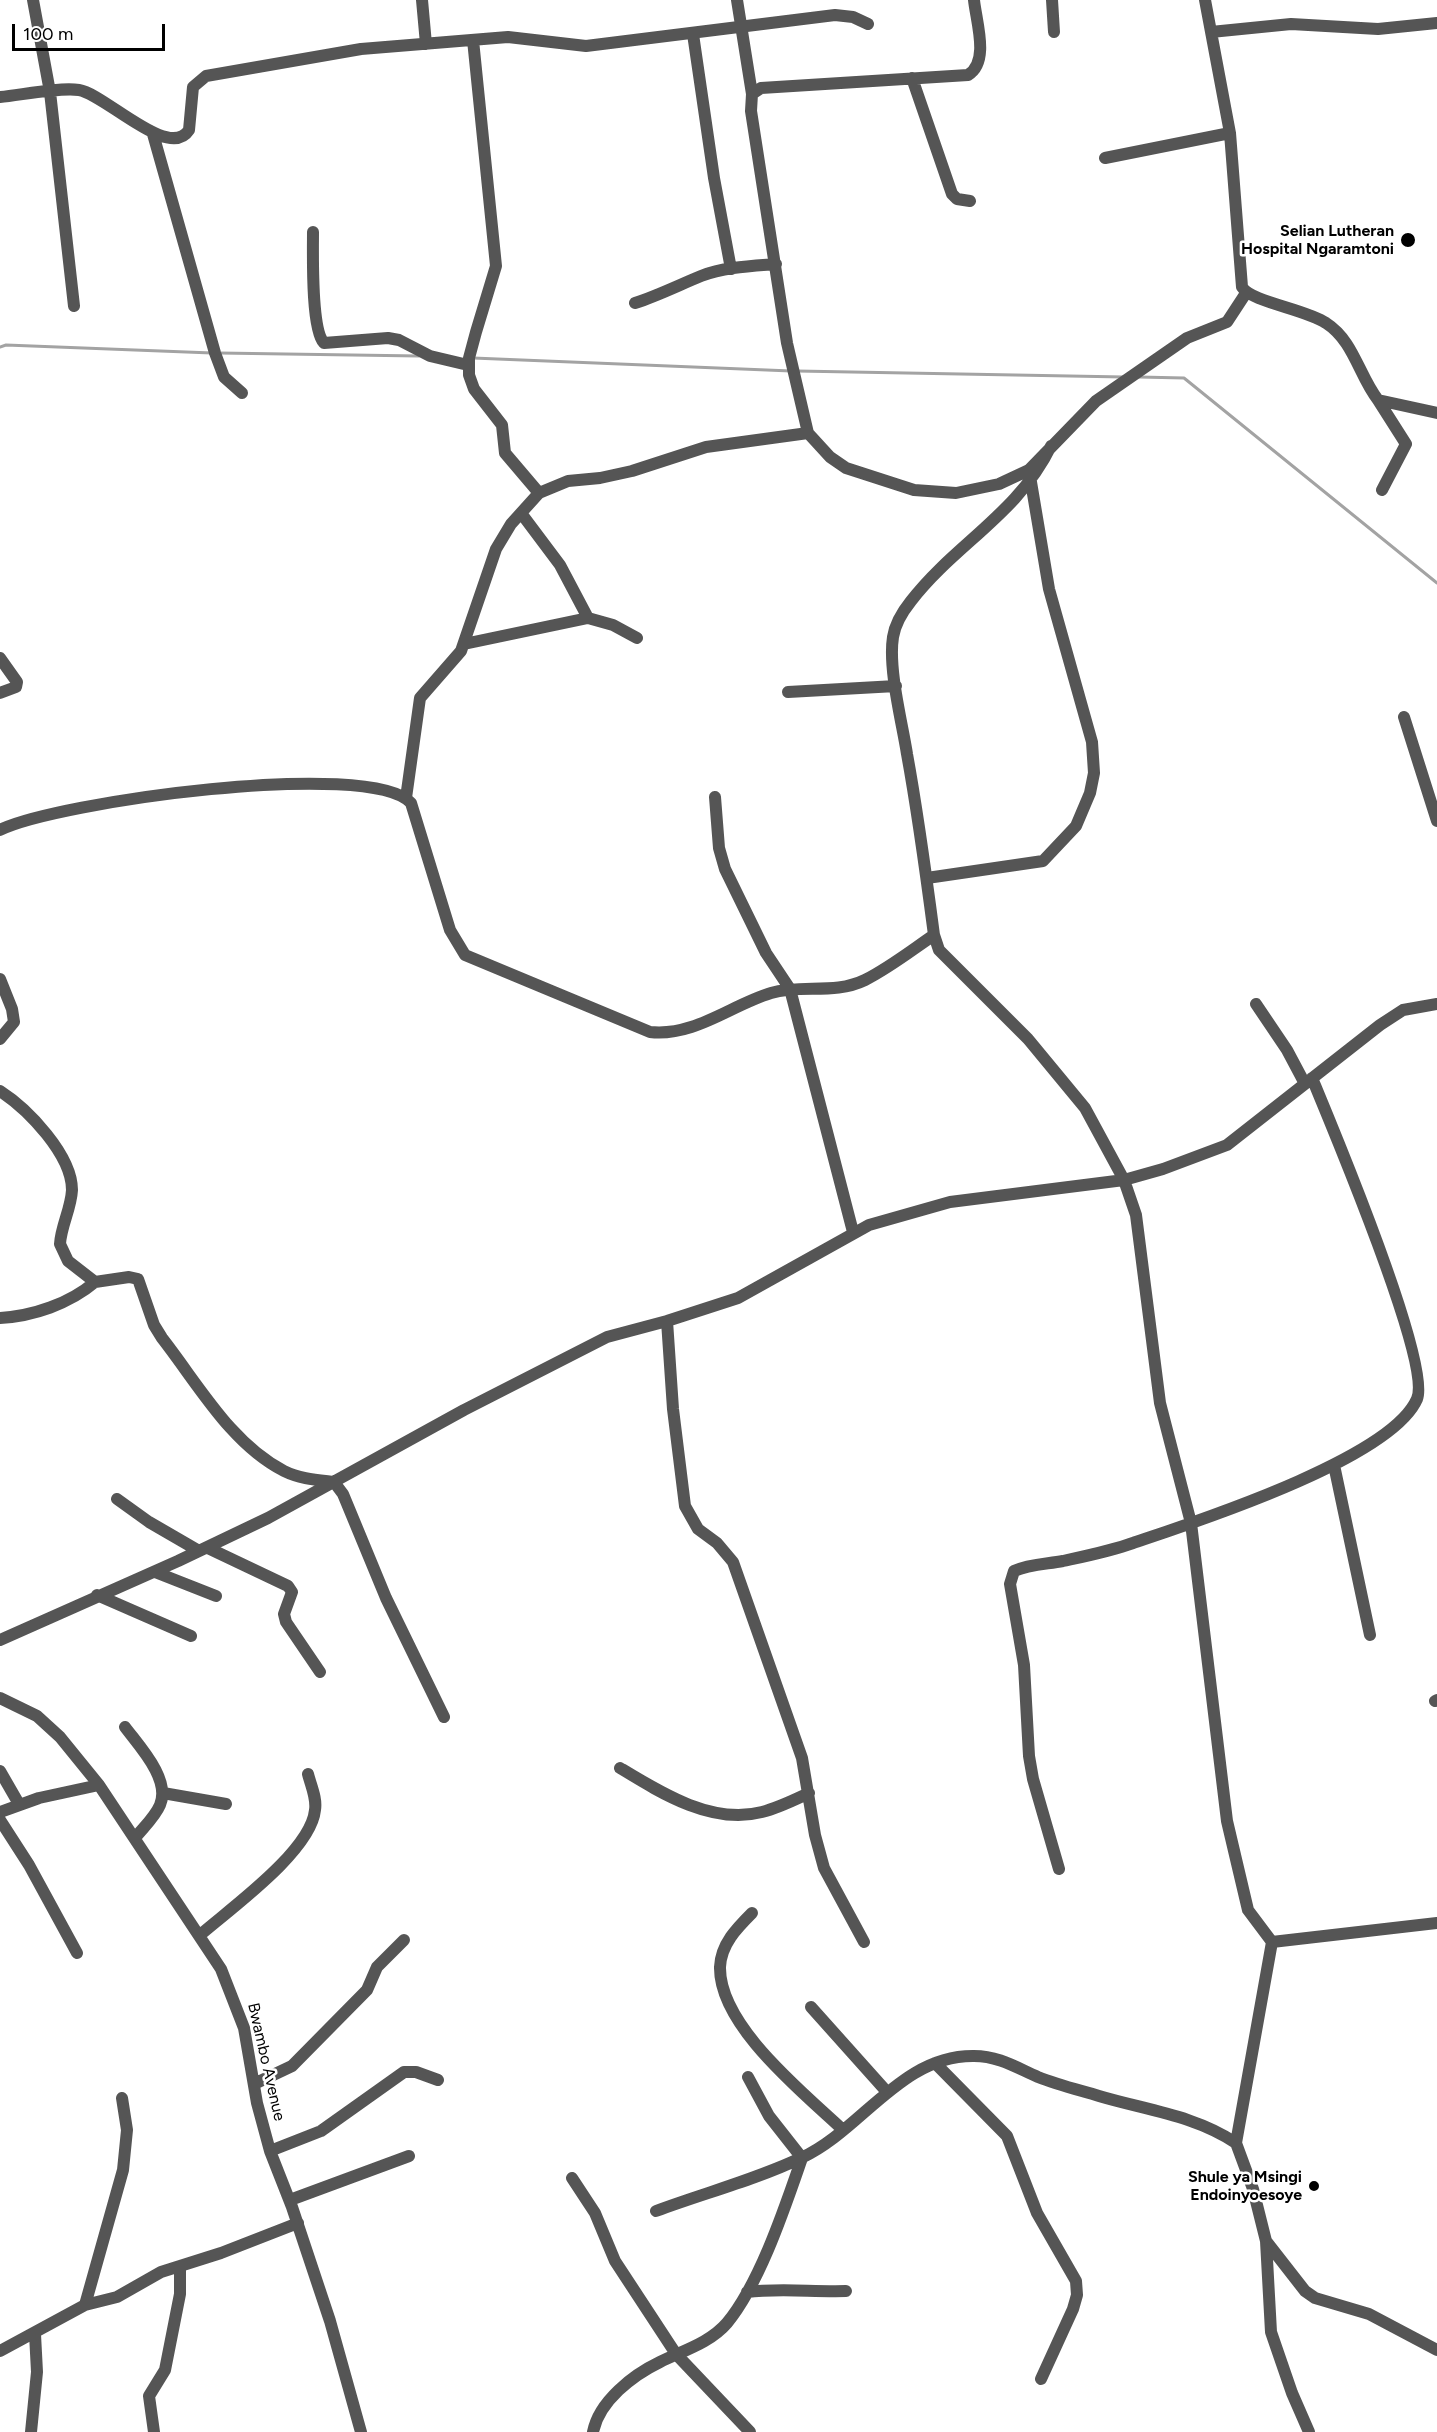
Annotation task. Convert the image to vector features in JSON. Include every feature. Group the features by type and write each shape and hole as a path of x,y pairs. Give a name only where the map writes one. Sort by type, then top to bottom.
{"street":[{"path":"33,0 50,92 74,306"},
{"path":"422,0 426,44"},
{"path":"737,0 752,94 751,111 792,371 808,434 831,457 846,468 882,481 938,494 979,490 999,484 1029,470 1096,401 1187,338 1227,322 1246,293"},
{"path":"752,94 761,88 968,75 978,66 980,55 974,0"},
{"path":"1052,0 1054,32"},
{"path":"1205,0 1230,134 1240,282 1246,293 1302,311 1328,324 1350,349 1378,400 1407,444 1382,490"},
{"path":"0,97 77,89 89,93 153,134 174,138 186,134 190,126 193,87 206,76 361,49 520,38 562,45 586,46 835,15 853,16 868,24"},
{"path":"1211,32 1291,24 1378,29 1437,23"},
{"path":"693,34 714,178 731,269"},
{"path":"473,40 496,266 468,365 474,389 502,425 506,453 539,493"},
{"path":"912,78 952,194 957,199 970,201"},
{"path":"153,134 218,363 224,377 242,393"},
{"path":"1105,158 1230,134"},
{"path":"313,232 313,281 319,329 324,343 388,338 399,340 430,356 468,365"},
{"path":"634,303 678,288 702,276 731,269 776,264"},
{"path":"1378,400 1437,413"},
{"path":"808,434 706,447 632,471 600,478 568,480 539,493 521,513 496,549 464,644 455,659 420,698 406,798 418,820 450,930 457,946 474,959 541,984 637,1027 665,1034 684,1030 770,993 789,989 828,991 864,980 934,935"},
{"path":"1051,446 1031,482 910,601 898,620 893,638 896,686 934,935 944,957 979,988 1028,1039 1085,1108 1124,1180 1136,1215 1160,1403 1191,1523 1227,1821 1248,1910 1272,1942 1236,2143 1253,2189 1266,2241 1271,2332 1292,2393 1309,2432"},
{"path":"927,878 1043,861 1076,826 1090,793 1094,773 1092,742 1049,589 1031,482"},
{"path":"521,513 554,555 588,618"},
{"path":"464,644 588,618 613,625 637,638"},
{"path":"0,658 17,682 16,687 0,693"},
{"path":"788,692 896,686"},
{"path":"1404,717 1437,821"},
{"path":"0,830 108,801 269,783 332,783 406,798"},
{"path":"715,797 719,848 725,869 766,953 789,989 854,1232"},
{"path":"0,979 12,1009 14,1022 0,1039"},
{"path":"1059,1869 1033,1779 1028,1739 1024,1665 1010,1584 1012,1575 1017,1570 1030,1566 1128,1545 1191,1523 1334,1465 1396,1423 1418,1398 1419,1381 1409,1336 1370,1223 1308,1080 1256,1004"},
{"path":"0,1640 97,1595 203,1550 334,1482 464,1410 607,1337 738,1298 854,1232 950,1202 1124,1180 1163,1169 1227,1145 1372,1030 1403,1010 1437,1004"},
{"path":"0,1091 15,1101 37,1123 57,1150 70,1176 72,1190 60,1237 62,1253 95,1282"},
{"path":"0,1318 47,1308 77,1296 95,1282 129,1277 138,1280 158,1331 236,1433 283,1471 312,1480 334,1482 343,1494 386,1598 444,1717"},
{"path":"667,1321 673,1409 685,1506 698,1529 717,1543 733,1562 802,1758 815,1835 824,1868 864,1942"},
{"path":"1334,1465 1370,1635"},
{"path":"117,1498 149,1522 203,1550 288,1586 292,1592 284,1614 286,1622 320,1672"},
{"path":"155,1572 216,1596"},
{"path":"97,1595 191,1636"},
{"name":"Bwambo Avenue","path":"0,1698 26,1710 48,1725 99,1785 200,1935 232,1992 244,2028 270,2151 290,2200 330,2321 361,2432"},
{"path":"125,1727 150,1762 163,1793 158,1810 135,1838"},
{"path":"620,1768 690,1806 717,1812 741,1815 761,1812 809,1793"},
{"path":"0,1771 19,1804"},
{"path":"200,1935 286,1859 304,1839 315,1811 315,1798 308,1774"},
{"path":"0,1812 19,1804 99,1785"},
{"path":"163,1793 226,1804"},
{"path":"0,1820 29,1864 77,1953"},
{"path":"752,1913 731,1936 724,1951 720,1966 726,1995 744,2030 760,2050 843,2130"},
{"path":"1272,1942 1437,1923"},
{"path":"254,2084 292,2066 367,1990 377,1967 404,1940"},
{"path":"811,2007 887,2092"},
{"path":"656,2211 802,2158 843,2130 887,2092 935,2063 954,2056 993,2058 1039,2077 1129,2105 1198,2122 1236,2143"},
{"path":"935,2063 952,2084 1007,2136 1037,2213 1076,2281 1077,2295 1073,2309 1041,2379"},
{"path":"270,2151 321,2132 404,2072 416,2072 438,2080"},
{"path":"748,2077 769,2116 802,2158"},
{"path":"85,2305 123,2170 127,2130 122,2098"},
{"path":"290,2200 409,2156"},
{"path":"592,2432 601,2410 628,2383 658,2363 697,2345 726,2325 747,2292 781,2217 802,2158"},
{"path":"572,2178 595,2213 615,2261 676,2354 750,2432"},
{"path":"0,2352 85,2305 117,2297 161,2272 298,2223"},
{"path":"1266,2241 1305,2291 1315,2298 1369,2314 1437,2350"},
{"path":"154,2432 149,2396 165,2370 180,2294 180,2266"},
{"path":"747,2292 764,2289 801,2292 846,2291"},
{"path":"31,2432 37,2372 35,2334"}],"waterway":[{"path":"0,347 6,345 212,353"},
{"path":"219,353 419,356"},
{"path":"473,358 791,371"},
{"path":"797,371 1124,377"},
{"path":"1139,377 1184,378 1437,583"}],"place":[{"name":"Selian Lutheran Hospital Ngaramtoni","path":"1408,240"},
{"name":"Shule ya Msingi Endoinyoesoye","path":"1314,2186"}]}
